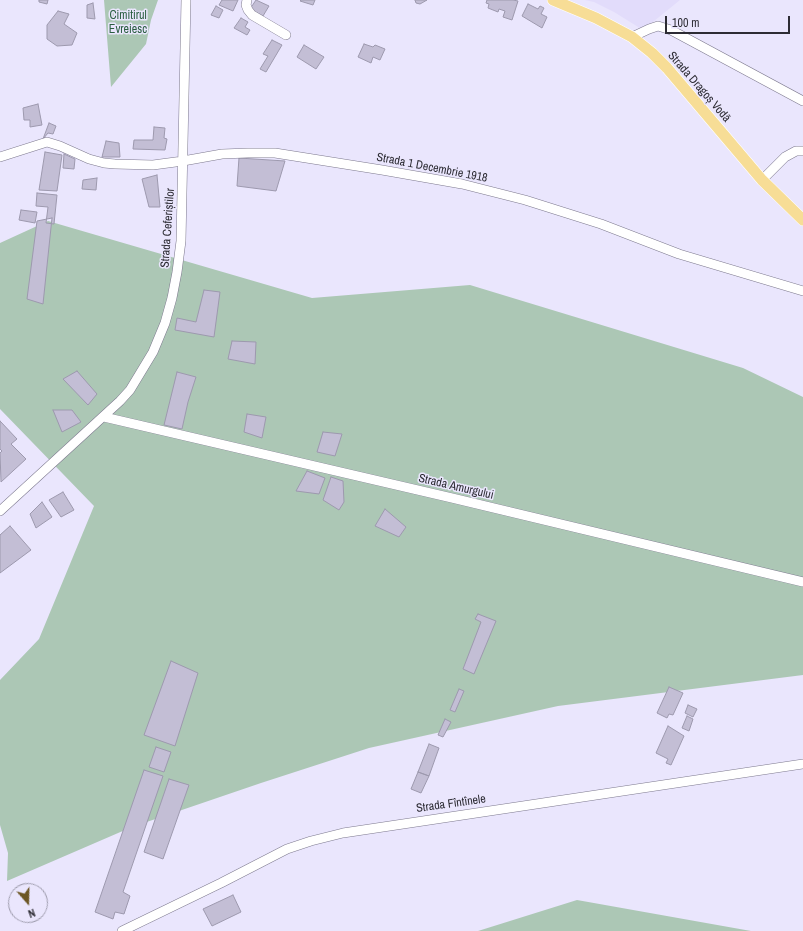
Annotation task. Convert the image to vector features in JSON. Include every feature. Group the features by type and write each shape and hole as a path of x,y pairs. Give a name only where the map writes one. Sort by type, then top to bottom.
{"main road":[{"name":"Strada Dragoș Vodă","path":"554,0 596,18 632,37 652,53 667,68 762,180 803,220"}],"street":[{"name":"Strada Ceferiștilor","path":"0,511 120,401 139,376 153,352 164,323 175,285 181,241 186,0"},
{"path":"247,0 246,5 252,15 286,35"},
{"path":"632,37 658,26 671,30 803,101"},
{"name":"Strada 1 Decembrie 1918","path":"0,157 47,142 89,159 104,163 153,165 222,154 275,153 462,184 525,200 586,219 680,254 803,292"},
{"path":"762,180 785,157 796,151 803,151"},
{"name":"Strada Amurgului","path":"104,417 803,582"},
{"name":"Strada Fîntînele","path":"122,931 287,849 324,837 351,831 803,764"}],"shaded area":[{"path":"585,0 680,0 643,30 614,12 594,2"}],"green space":[{"name":"Cimitirul Evreiesc","path":"104,0 158,0 151,20 146,44 111,87"},
{"path":"48,221 312,298 470,285 743,368 803,397 803,675 558,706 369,748 132,827 7,881 8,853 0,825 0,680 39,639 94,506 0,409 0,243"},
{"path":"577,900 751,931 478,931"}],"building":[{"path":"39,0 48,0 47,4 39,2"},
{"path":"222,0 238,0 233,11 219,5"},
{"path":"256,0 269,6 263,16 250,9"},
{"path":"315,0 313,5 300,1"},
{"path":"415,0 427,0 420,4 416,3"},
{"path":"487,0 518,1 512,20 503,17 505,11 499,9 498,12 488,8 489,4 486,3"},
{"path":"93,3 95,19 87,18 87,5"},
{"path":"528,4 538,9 540,6 544,8 541,14 547,17 542,28 522,16"},
{"path":"216,6 223,10 219,18 211,15"},
{"path":"58,11 69,14 64,24 77,33 72,45 57,46 47,39 47,25"},
{"path":"241,18 248,22 245,27 250,30 247,35 234,28"},
{"path":"272,40 282,45 266,72 260,69 268,56 263,54"},
{"path":"364,44 373,47 375,45 385,49 380,60 373,57 371,63 358,57"},
{"path":"304,45 324,57 316,69 297,57"},
{"path":"38,104 42,125 30,127 30,120 24,120 23,108"},
{"path":"49,123 56,126 53,134 48,133 43,139"},
{"path":"154,127 165,128 164,138 167,139 165,150 133,149 134,140 153,140"},
{"path":"106,141 119,143 120,157 102,157"},
{"path":"45,152 62,155 57,191 39,190"},
{"path":"64,154 75,159 74,169 63,168"},
{"path":"239,158 285,161 276,191 237,186"},
{"path":"157,175 160,207 149,207 142,179"},
{"path":"97,178 96,190 82,189 83,180"},
{"path":"37,193 57,195 54,224 46,223 48,207 36,206"},
{"path":"21,210 37,212 35,223 19,220"},
{"path":"52,218 43,304 27,299 37,221"},
{"path":"204,290 220,292 214,337 175,330 177,318 196,322"},
{"path":"232,341 256,342 255,364 228,359"},
{"path":"77,371 97,394 88,405 63,379"},
{"path":"177,372 196,377 188,402 182,429 164,425"},
{"path":"53,410 72,410 81,422 62,432"},
{"path":"247,414 266,417 262,438 244,432"},
{"path":"0,421 17,439 11,444 26,459 1,482 0,453 2,451 0,449"},
{"path":"323,432 342,434 335,456 317,452"},
{"path":"307,471 325,478 319,494 296,491"},
{"path":"331,477 343,481 344,502 339,510 323,500"},
{"path":"63,492 74,510 61,517 49,500"},
{"path":"42,502 52,517 36,528 30,514"},
{"path":"385,509 406,527 399,537 375,526"},
{"path":"10,526 31,550 0,573 0,535"},
{"path":"478,614 496,621 474,674 463,669 481,622 475,619"},
{"path":"171,661 198,673 175,746 144,735"},
{"path":"669,687 683,693 673,715 669,714 667,718 657,713"},
{"path":"459,689 464,691 455,712 450,710"},
{"path":"688,705 697,709 693,717 685,713"},
{"path":"687,716 693,719 689,731 682,728"},
{"path":"445,719 451,722 443,737 438,735"},
{"path":"668,726 684,736 671,765 666,763 668,759 656,753"},
{"path":"429,744 439,748 429,776 418,772"},
{"path":"156,747 171,752 164,772 149,767"},
{"path":"144,770 163,776 123,892 130,896 124,914 115,912 113,919 95,912"},
{"path":"418,772 429,776 421,793 411,789"},
{"path":"169,779 189,785 163,859 144,852"},
{"path":"233,895 241,912 212,926 203,909"}]}
